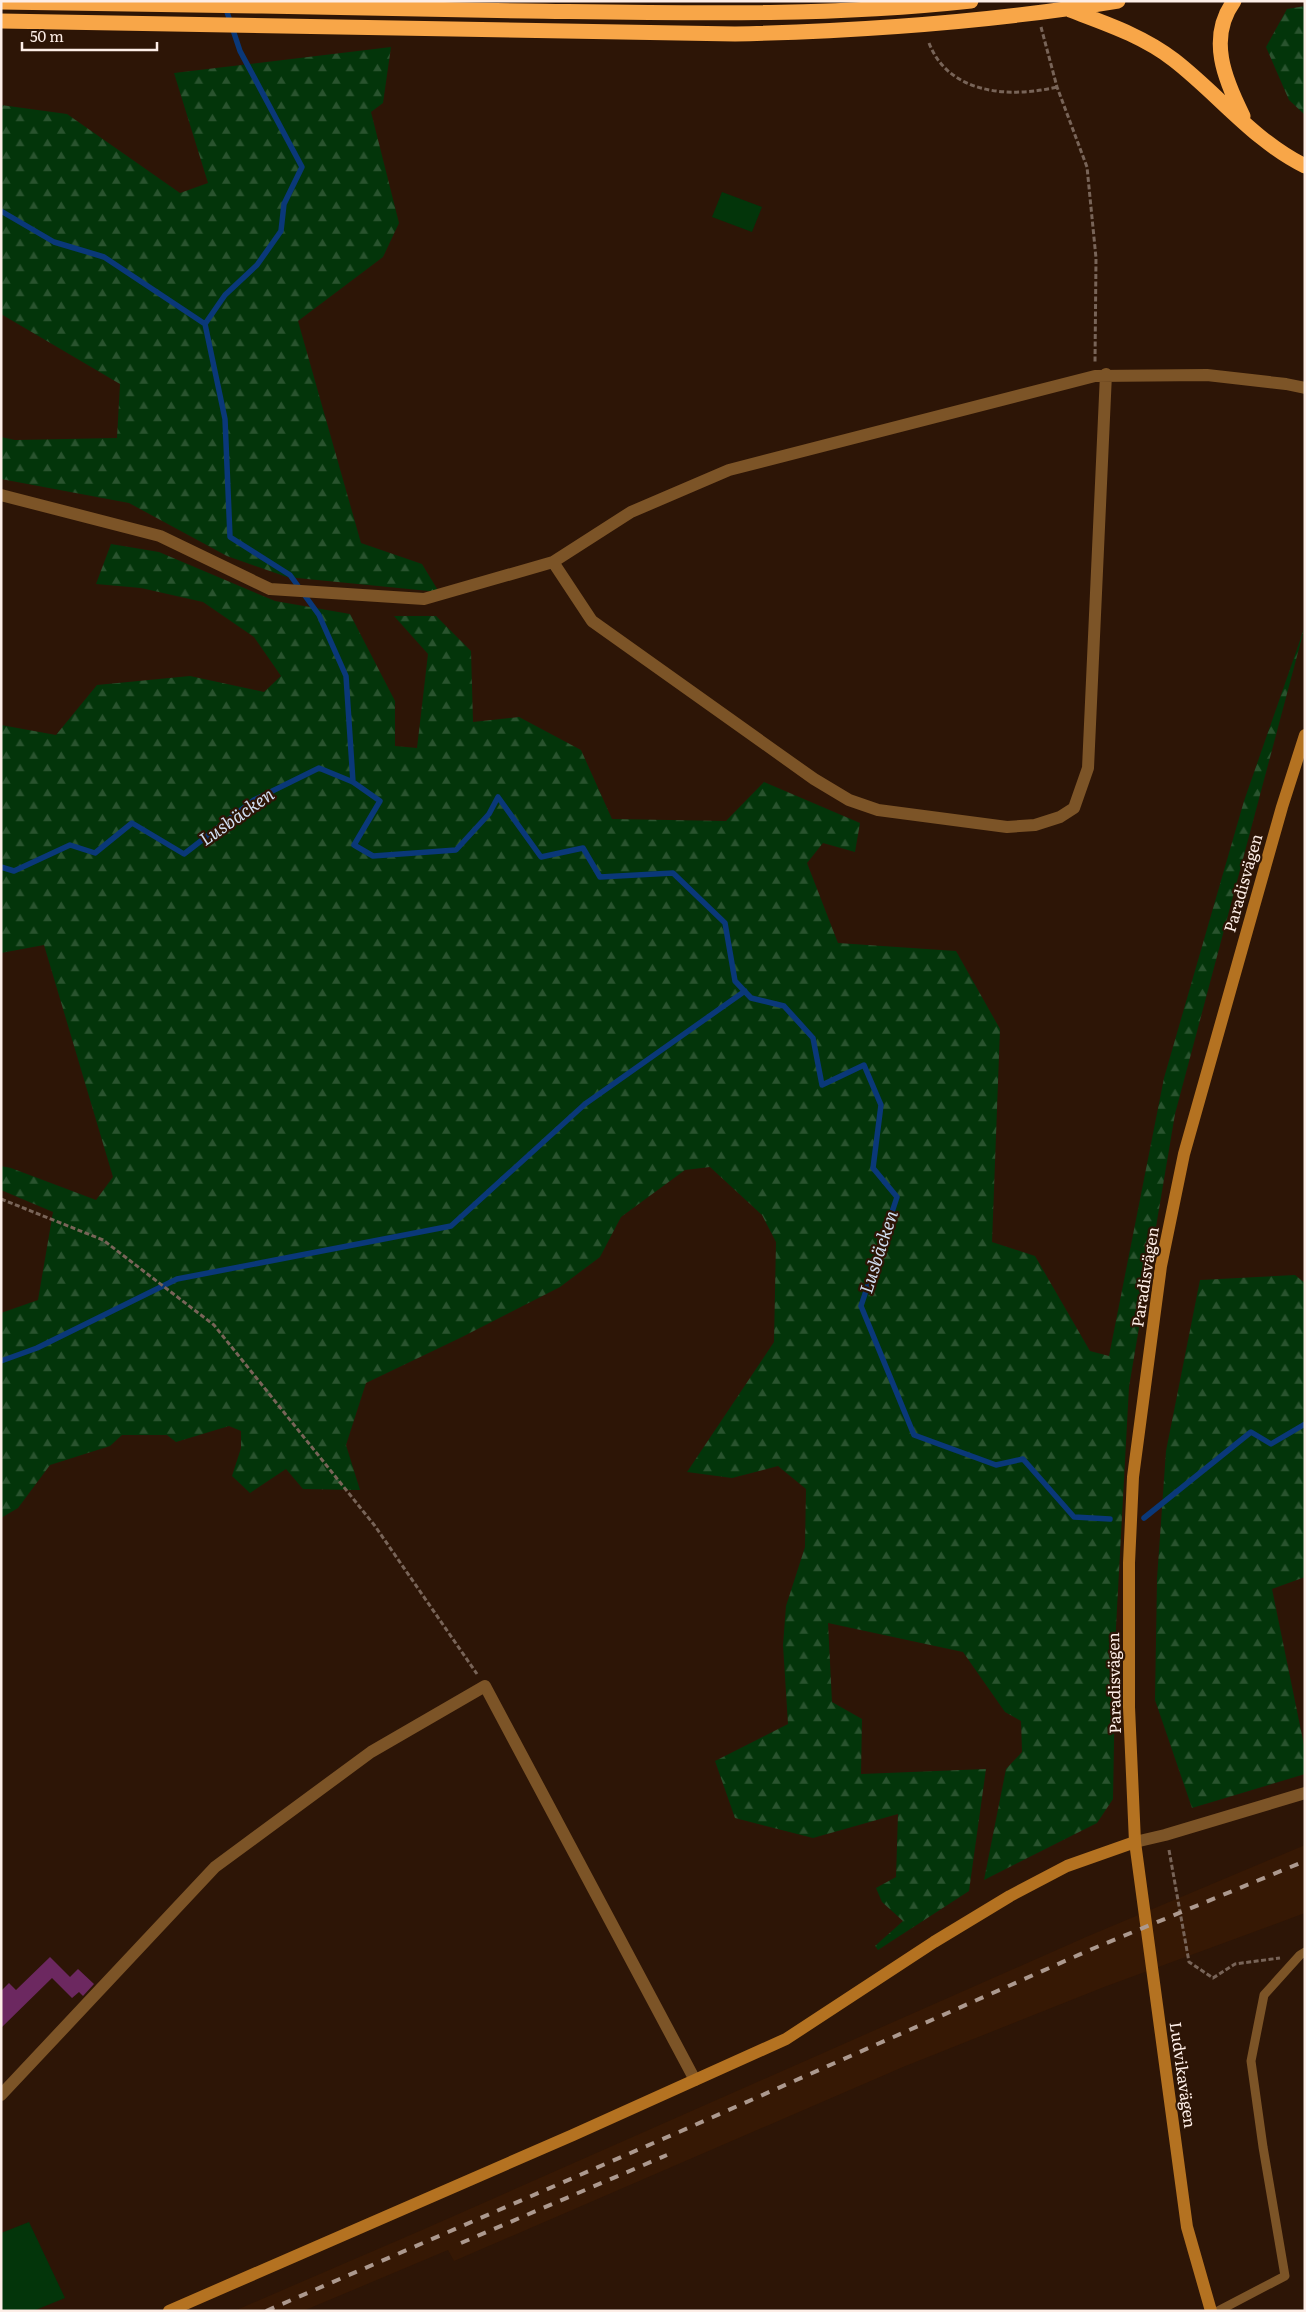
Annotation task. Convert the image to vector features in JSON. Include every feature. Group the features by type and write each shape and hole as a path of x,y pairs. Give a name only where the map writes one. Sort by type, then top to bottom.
{"highway":[{"path":"1,2 206,3 614,12 736,12 922,7 972,1"},
{"path":"1,21 735,34 838,31 913,26 1067,9 1118,1"},
{"path":"1234,1 1222,28 1220,54 1230,91 1247,124"},
{"path":"1067,9 1126,31 1160,49 1267,143 1305,166"}],"street":[{"path":"553,562 592,621 814,780 849,800 878,810 1007,827 1035,825 1060,817 1074,808 1088,768 1101,375"},
{"path":"1,495 160,536 270,589 424,599 553,562 631,512 729,470 1101,375 1207,375 1305,388"},
{"name":"Paradisvägen","path":"1135,1842 1130,1707 1129,1563 1133,1478 1161,1266 1184,1154 1282,807 1305,735"},
{"path":"1,2095 215,1867 371,1752 485,1686 695,2080"},
{"path":"169,2311 786,2039 934,1942 1010,1896 1067,1866 1135,1842 1165,1835 1305,1793"},
{"name":"Ludvikavägen","path":"1135,1842 1187,2227 1211,2311"}],"lane":[{"path":"206,3 211,14 210,24"},
{"path":"1218,2311 1285,2276 1263,2147 1251,2061 1264,1995 1303,1953"}],"path":[{"path":"1041,27 1058,87 1087,167 1096,258 1101,375"},
{"path":"930,43 934,55 954,75 968,84 985,90 1024,93 1058,87"},
{"path":"1,1199 103,1240 214,1325 375,1526 485,1686"},
{"path":"1165,1835 1190,1962 1214,1978 1235,1964 1303,1953"}],"shaded area":[{"path":"1305,1845 1305,1913 1104,1987 903,2067 454,2261 448,2250 303,2311 234,2311 1086,1937"}],"green space":[{"path":"1305,6 1305,115 1289,100 1266,47 1287,9"},
{"path":"391,47 383,103 371,112 399,223 383,257 298,321 361,543 422,564 439,592 287,577 227,556 129,503 1,479 1,437 15,440 117,438 120,384 1,314 1,105 67,114 180,193 208,183 174,73"},
{"path":"722,192 762,207 752,232 712,217"},
{"path":"111,544 159,552 275,601 350,614 395,701 395,746 417,748 428,654 394,616 436,616 471,651 473,722 519,717 581,750 612,819 726,821 764,782 860,823 855,852 823,843 807,863 838,943 956,951 1000,1029 992,1242 1035,1256 1090,1351 1109,1356 1164,1078 1244,801 1305,626 1175,1114 1129,1387 1116,1627 1113,1799 1097,1823 984,1880 1006,1769 1022,1752 1021,1721 1005,1712 963,1652 828,1623 832,1702 862,1719 861,1774 986,1769 969,1891 878,1950 875,1946 903,1921 882,1902 876,1888 896,1877 898,1814 813,1838 735,1818 715,1761 788,1724 783,1645 786,1606 805,1547 806,1489 778,1466 732,1478 687,1472 774,1342 776,1242 762,1215 710,1167 685,1170 621,1217 600,1257 560,1287 366,1383 346,1445 360,1490 303,1489 286,1469 250,1493 232,1476 241,1448 241,1431 229,1426 176,1442 167,1435 122,1435 110,1446 50,1465 18,1508 1,1518 1,1313 38,1300 53,1212 1,1190 1,1166 96,1200 113,1177 44,945 1,953 1,725 56,735 97,685 190,676 264,692 281,676 254,637 203,602 141,588 96,584"},
{"path":"1295,1275 1305,1283 1305,1577 1272,1589 1305,1750 1305,1774 1192,1808 1155,1700 1157,1579 1166,1451 1200,1280"},
{"path":"29,2222 65,2298 33,2311 1,2311 1,2233"}],"building":[{"path":"50,1957 70,1977 78,1969 94,1984 83,1996 79,1992 72,1998 52,1978 1,2028 1,1991 9,1983 16,1990"}],"waterway":[{"path":"205,324 225,295 257,265 281,231 284,204 302,167 240,51 225,6"},
{"path":"1,211 54,242 104,257 205,324 225,419 230,537 290,575 319,615 346,676 353,782"},
{"name":"Lusbäcken","path":"1,867 14,871 70,845 95,853 132,823 184,854 254,800 319,768 353,782 380,801 354,845 373,856 456,850 489,814 498,797 541,857 583,848 600,877 673,873 725,923 735,981 751,998 784,1006 813,1038 822,1085 864,1065 881,1105 873,1168 897,1197 861,1306 914,1435 996,1465 1023,1459 1074,1517 1110,1519"},
{"path":"1,1361 37,1348 177,1279 451,1226 585,1104 745,991"},
{"name":"Lusbäcken","path":"1144,1518 1251,1432 1271,1444 1305,1424"}],"railway":[{"path":"266,2311 679,2132 1092,1949 1305,1861"},
{"path":"461,2243 667,2155"}]}
